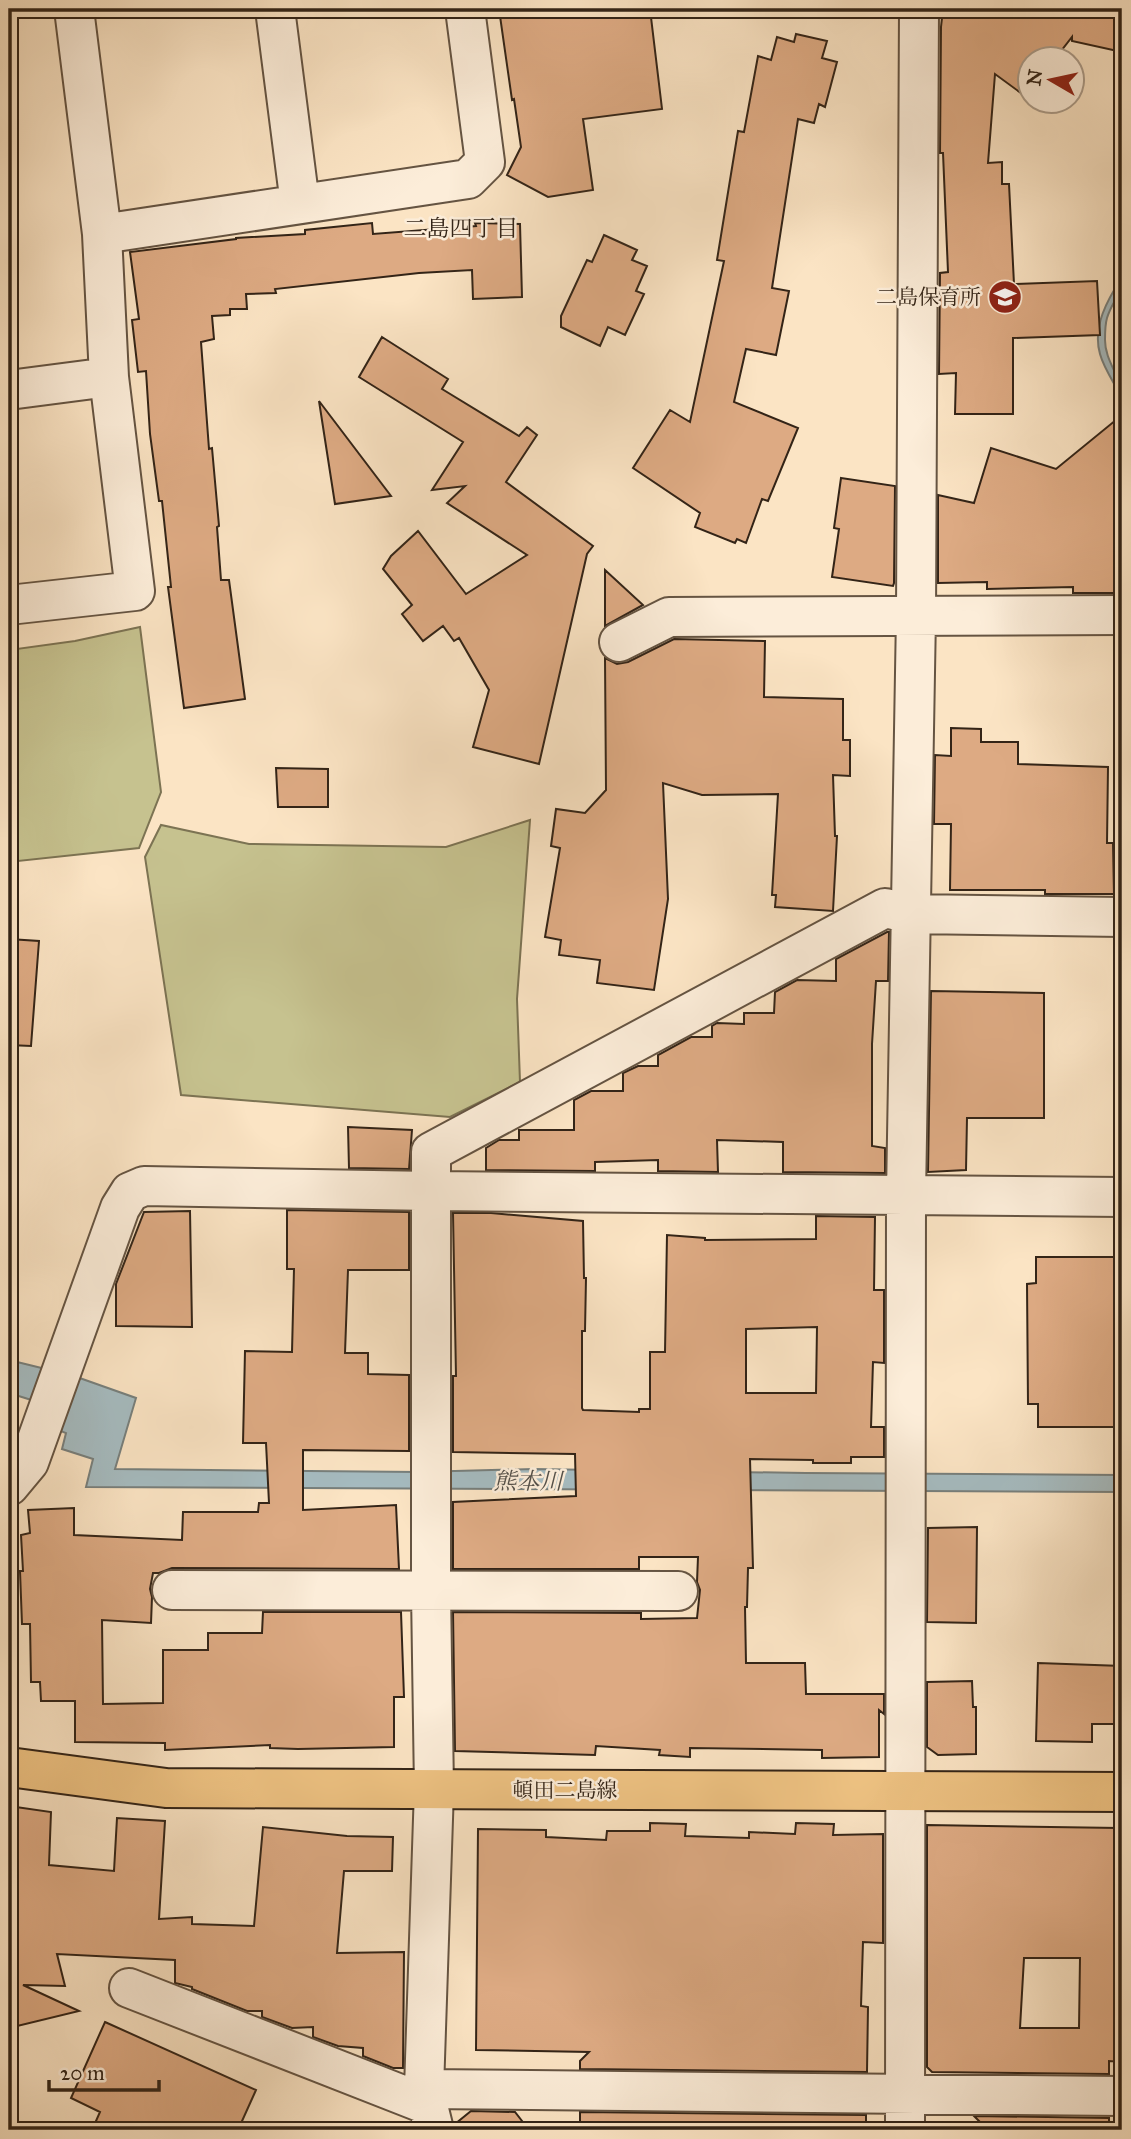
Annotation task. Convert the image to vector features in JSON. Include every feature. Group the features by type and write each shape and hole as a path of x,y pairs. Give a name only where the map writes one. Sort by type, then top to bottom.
{"main road":[{"name":"頓田二島線","path":"9,1768 166,1788 1122,1792"}],"street":[{"path":"9,605 135,591 109,377 102,234 74,9"},
{"path":"275,9 300,204"},
{"path":"102,234 468,179 485,162 465,9"},
{"path":"905,2112 906,1195 916,615 918,10"},
{"path":"9,390 109,377"},
{"path":"619,642 670,617 1122,615"},
{"path":"429,2108 434,1789 431,1152 885,908 911,914 1122,917"},
{"path":"9,1486 29,1462 120,1208 130,1192 144,1186 1122,1197"},
{"path":"172,1590 678,1591"},
{"path":"130,1988 429,2108 905,2112 1122,2096"}],"shaded area":[{"path":"140,627 161,792 139,848 9,862 9,650 75,641"},
{"path":"530,820 517,999 520,1082 450,1117 181,1095 145,857 161,825 249,844 446,847"}],"water":[{"path":"1122,277 1120,289 1107,318 1105,340 1122,398 1104,365 1098,333 1103,313"},
{"name":"熊本川","path":"9,1360 74,1376 136,1398 115,1469 418,1472 533,1469 1122,1475 1122,1492 86,1487 93,1459 62,1449 66,1433 53,1428 60,1409 9,1393"}],"building":[{"path":"499,9 650,9 662,109 583,119 593,190 548,197 507,175 521,147"},
{"path":"943,9 1122,9 1122,52 1072,41 1072,37 1065,46 1016,46 1016,89 995,74 988,163 1002,162 1002,184 1009,184 1014,284 1097,281 1100,335 1013,338 1013,414 955,414 956,373 939,374 940,273 948,272 943,153 940,153"},
{"path":"796,34 827,41 822,58 837,62 825,107 819,104 814,123 798,119 772,288 789,291 776,355 746,349 734,402 798,428 768,501 762,499 746,543 737,539 735,543 695,527 700,513 633,468 670,410 690,422 724,261 717,260 738,131 744,132 758,56 771,60 777,37 794,42"},
{"path":"372,223 373,234 476,226 475,223 520,224 522,297 473,299 472,270 419,273 275,289 276,293 246,294 247,309 230,309 230,315 212,316 214,339 201,342 209,449 212,448 221,580 229,580 245,699 184,708 168,587 171,587 162,501 159,501 150,434 146,371 138,372 132,320 139,319 130,252 236,238 305,234 305,230"},
{"path":"604,235 637,250 632,260 647,266 636,291 644,294 625,335 608,327 600,346 561,327 561,316 587,260 592,262"},
{"path":"382,337 448,379 442,389 519,436 527,427 537,435 506,482 593,546 587,554 539,764 473,747 489,690 459,638 454,641 443,626 423,641 402,614 412,605 383,569 391,556 418,531 466,594 527,555 447,503 465,486 432,490 463,442 359,377"},
{"path":"319,401 391,496 335,504"},
{"path":"1122,415 1122,583 1118,583 1118,593 1073,593 1073,587 987,589 987,582 938,583 938,495 974,503 991,448 1056,469"},
{"path":"841,478 895,486 893,586 832,577 839,529 834,528"},
{"path":"605,570 643,605 605,626"},
{"path":"674,639 765,641 764,697 843,699 843,740 850,740 850,776 833,775 837,836 833,911 775,907 776,895 772,895 778,794 702,795 663,783 668,899 654,990 597,983 600,960 559,955 561,940 545,937 560,848 551,846 556,809 585,813 606,790 605,658 617,664 628,662"},
{"path":"951,728 981,729 981,742 1018,742 1018,764 1108,767 1107,843 1113,843 1114,894 1045,894 1045,890 950,890 951,824 934,824 935,755 951,756"},
{"path":"276,768 328,769 328,807 278,807"},
{"path":"887,932 888,981 876,981 872,1044 872,1146 885,1148 885,1173 783,1172 783,1142 717,1140 718,1172 658,1171 658,1160 595,1162 595,1171 486,1170 486,1148 499,1140 519,1140 519,1130 574,1130 574,1100 591,1091 623,1091 623,1073 638,1066 658,1066 658,1055 691,1037 712,1037 712,1026 717,1023 744,1024 744,1013 774,1013 775,992 797,980 836,981 836,959"},
{"path":"9,939 39,941 31,1046 9,1045"},
{"path":"931,991 1044,993 1044,1118 967,1118 966,1170 928,1172"},
{"path":"348,1127 412,1130 409,1169 349,1168"},
{"path":"287,1210 409,1212 409,1270 348,1270 345,1353 368,1353 368,1374 409,1375 409,1451 303,1450 303,1510 396,1505 399,1569 172,1568 153,1573 150,1589 151,1623 102,1620 103,1704 163,1703 163,1650 208,1650 208,1633 262,1633 263,1612 401,1612 404,1697 394,1697 394,1747 298,1749 270,1748 270,1745 165,1750 165,1743 75,1742 75,1701 41,1701 40,1682 31,1682 30,1624 22,1624 20,1571 23,1571 21,1535 30,1533 28,1510 74,1508 74,1535 182,1540 183,1512 258,1512 259,1503 269,1503 266,1443 243,1443 245,1351 292,1352 294,1269 287,1269"},
{"path":"190,1211 192,1327 116,1326 116,1284 144,1212"},
{"path":"453,1213 491,1213 583,1221 586,1278 585,1331 582,1331 582,1408 639,1412 639,1409 650,1409 650,1352 665,1352 667,1235 705,1240 816,1239 816,1216 875,1217 874,1290 884,1290 884,1363 873,1362 871,1427 884,1427 884,1457 851,1457 851,1463 750,1459 753,1568 748,1568 745,1607 746,1663 805,1663 806,1694 884,1694 884,1714 879,1710 879,1757 822,1758 822,1750 690,1748 690,1757 659,1755 660,1750 596,1746 595,1755 455,1751 453,1612 641,1613 641,1619 697,1618 700,1590 697,1582 698,1557 639,1557 639,1569 453,1569 453,1502 576,1496 575,1454 453,1452 453,1376 456,1376","holes":["817,1327 816,1393 746,1393 746,1329"]},
{"path":"1036,1257 1122,1257 1122,1427 1038,1427 1038,1404 1028,1404 1027,1284 1036,1283"},
{"path":"977,1527 976,1623 927,1622 928,1528"},
{"path":"1038,1663 1122,1666 1122,1724 1092,1724 1092,1742 1036,1741"},
{"path":"972,1681 973,1707 976,1707 976,1754 938,1755 927,1747 927,1682"},
{"path":"9,1806 51,1812 49,1865 114,1871 117,1818 165,1821 159,1919 192,1917 192,1924 254,1926 263,1827 347,1836 393,1837 392,1871 344,1871 337,1953 404,1952 403,2068 393,2068 363,2056 363,2048 338,2046 313,2037 313,2027 292,2028 262,2017 262,2011 247,2011 192,1987 175,1983 175,1960 57,1954 65,1986 23,1985 79,2011 9,2028"},
{"path":"650,1823 686,1824 685,1836 749,1838 749,1832 795,1834 796,1823 834,1824 833,1835 883,1834 883,1943 863,1942 861,2006 868,2007 867,2072 580,2069 580,2061 589,2052 476,2050 478,1829 546,1830 546,1837 606,1840 607,1831 650,1831"},
{"path":"927,1825 1119,1828 1122,2062 1109,2061 1109,2074 932,2072 927,2067","holes":["1024,1958 1080,1958 1079,2028 1020,2028"]},
{"path":"105,2022 256,2090 238,2130 92,2130 100,2112 71,2098"},
{"path":"471,2111 515,2112 529,2130 455,2130 455,2124"},
{"path":"580,2112 866,2115 866,2130 580,2130"},
{"path":"974,2116 1109,2118 1109,2130 988,2130"}],"place":[{"name":"二島保育所","path":"1005,297"}],"district":[{"name":"二島四丁目","path":"461,228"}]}
